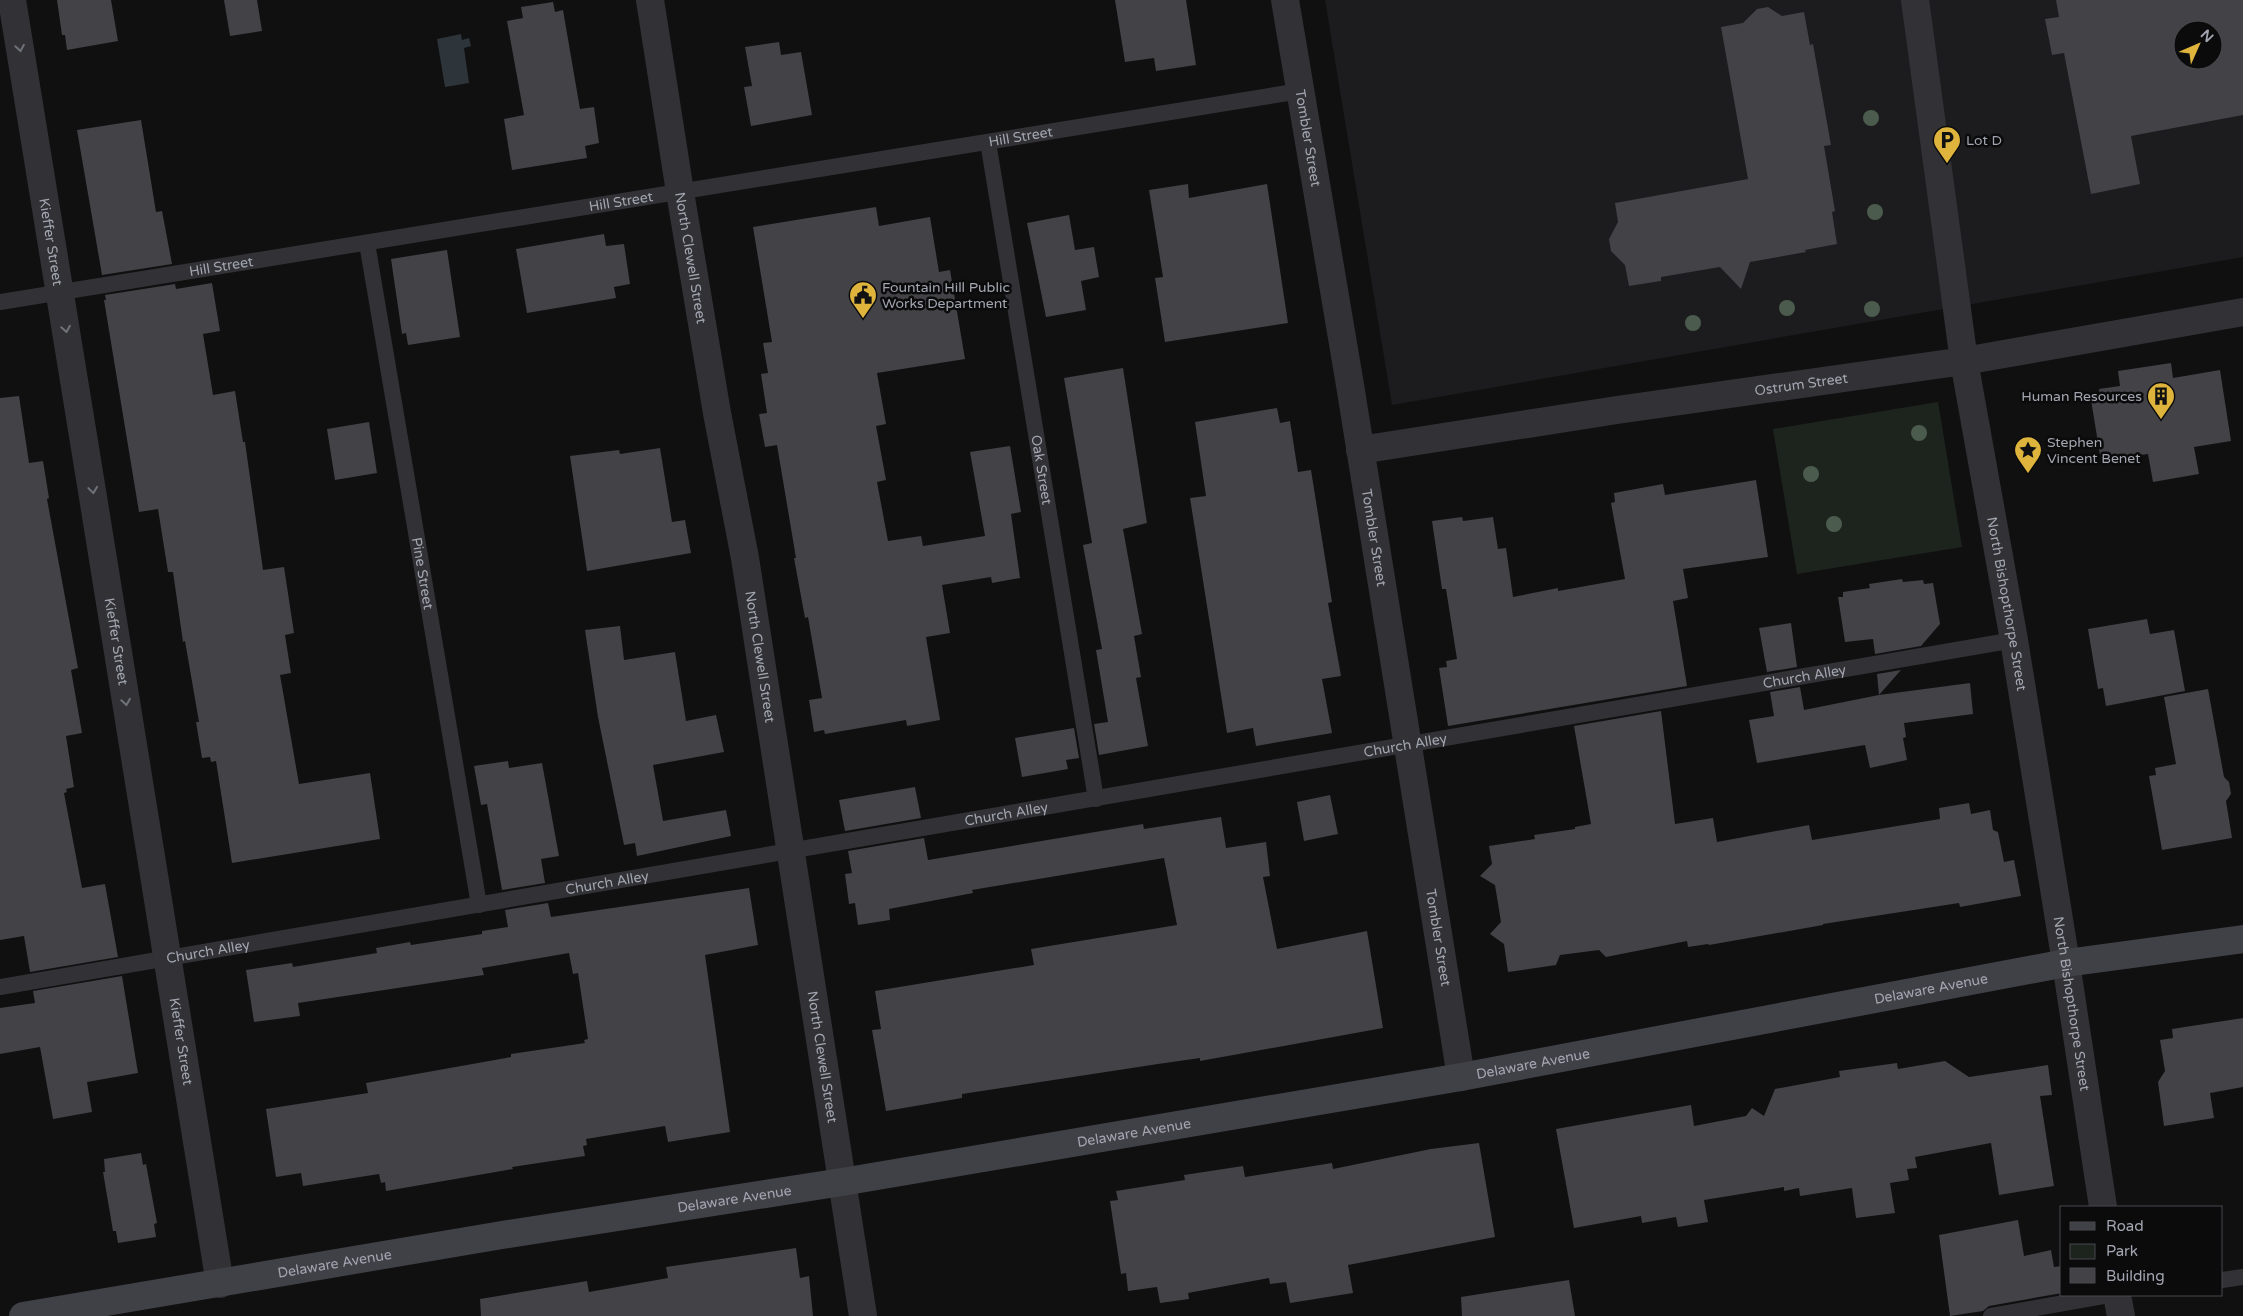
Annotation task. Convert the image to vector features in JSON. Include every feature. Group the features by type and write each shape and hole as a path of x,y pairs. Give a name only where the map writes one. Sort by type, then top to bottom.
{"main road":[{"name":"Delaware Avenue","path":"23,1316 502,1235 842,1182 1461,1077 2066,963 2243,939"}],"street":[{"name":"Kieffer Street","path":"12,0 169,958 220,1284"},
{"name":"North Clewell Street","path":"650,0 717,413 745,558 863,1316"},
{"name":"Tombler Street","path":"1285,0 1461,1077"},
{"name":"North Bishopthorpe Street","path":"1915,0 1964,361 2014,640 2103,1206"},
{"name":"Ostrum Street","path":"1360,450 1617,410 1964,361 2243,312"},
{"path":"2117,1296 2121,1316"}],"lane":[{"name":"Hill Street","path":"0,302 1300,91"},
{"name":"Oak Street","path":"988,142 1096,799"},
{"name":"Pine Street","path":"368,243 480,905"},
{"name":"Church Alley","path":"0,987 2014,640"},
{"path":"2223,1280 2243,1278"},
{"path":"1991,1316 2103,1296"}],"shaded area":[{"path":"1325,0 2243,0 2243,257 1392,405"},
{"path":"461,34 462,40 469,38 471,46 464,48 469,83 445,87 437,39"}],"green space":[{"path":"1938,402 1962,547 1797,574 1773,429"}],"building":[{"path":"57,0 111,0 118,41 67,50 65,35 62,35"},
{"path":"224,0 257,0 262,31 230,36"},
{"path":"1115,0 1186,0 1196,65 1156,71 1154,58 1125,62"},
{"path":"2056,0 2243,0 2243,115 2131,136 2140,184 2091,194 2064,53 2052,55 2045,19 2059,17"},
{"path":"553,2 555,12 563,10 580,109 594,107 599,143 585,146 587,158 512,170 504,119 524,115 507,21 523,18 521,7"},
{"path":"1768,7 1782,16 1804,12 1810,45 1813,44 1831,145 1824,146 1835,211 1832,212 1837,244 1805,250 1806,252 1750,262 1741,289 1720,267 1661,277 1661,281 1629,286 1625,265 1611,251 1609,239 1618,222 1615,203 1748,179 1721,27 1743,23 1757,9"},
{"path":"779,42 781,55 801,52 812,115 751,126 744,87 752,86 745,47"},
{"path":"141,120 156,212 162,211 172,264 102,275 77,130"},
{"path":"1188,184 1189,198 1267,184 1288,323 1165,342 1155,278 1163,277 1149,190"},
{"path":"876,207 879,226 930,217 939,272 950,270 965,359 877,373 886,424 876,426 886,480 877,482 888,541 921,536 923,546 985,536 970,452 1010,446 1021,512 1011,514 1020,578 992,583 991,577 942,585 950,633 926,637 940,720 907,726 906,720 825,734 824,730 814,732 809,700 822,698 808,617 805,618 794,558 796,558 777,445 765,447 759,414 767,413 761,374 768,373 763,343 772,342 753,227"},
{"path":"1069,215 1075,250 1094,247 1099,277 1081,281 1086,310 1046,317 1027,223"},
{"path":"604,234 606,246 624,244 630,284 614,287 616,298 527,313 516,249"},
{"path":"447,250 460,337 408,345 406,333 402,334 391,259"},
{"path":"212,283 220,331 203,334 213,395 235,391 243,442 245,442 263,570 284,567 294,633 285,635 291,673 280,675 299,784 370,773 380,839 232,863 216,761 211,762 210,757 202,758 196,722 199,722 185,641 183,642 173,572 168,572 158,509 139,512 104,300 106,300 105,295 175,284 176,289"},
{"name":"Human Resources","path":"2171,363 2173,378 2220,370 2231,441 2194,447 2199,474 2153,482 2148,454 2101,461 2091,400 2100,398 2099,389 2120,386 2118,371"},
{"path":"1123,368 1147,523 1123,529 1142,634 1134,636 1141,677 1136,678 1148,746 1099,755 1094,724 1108,722 1096,650 1102,649 1083,545 1092,543 1064,378"},
{"path":"19,396 29,463 43,461 49,498 47,499 78,668 71,670 82,733 66,736 74,787 66,789 67,792 64,793 82,888 105,884 118,957 30,972 24,936 0,940 0,398"},
{"path":"1277,408 1280,423 1290,421 1298,472 1311,470 1332,602 1328,603 1341,676 1322,679 1332,733 1256,746 1253,728 1227,733 1190,498 1206,496 1195,422"},
{"path":"369,422 377,473 335,480 327,429"},
{"path":"660,448 672,522 685,520 691,553 587,571 570,456 619,450 620,454"},
{"path":"1756,480 1768,557 1683,569 1688,598 1673,601 1687,686 1448,726 1439,668 1447,667 1446,661 1457,659 1446,589 1442,589 1432,521 1462,517 1463,521 1493,517 1498,549 1506,548 1513,597 1558,588 1558,591 1625,579 1611,503 1615,502 1614,493 1663,484 1665,495"},
{"path":"1902,579 1903,582 1923,580 1924,584 1933,583 1940,624 1921,646 1875,654 1873,639 1845,642 1838,597 1843,597 1843,592 1870,588 1869,584"},
{"path":"2147,619 2150,634 2174,630 2185,691 2106,706 2103,688 2098,689 2088,629"},
{"path":"1791,623 1797,667 1767,672 1759,628"},
{"path":"620,626 624,660 675,652 686,721 716,715 724,752 653,765 663,821 726,810 731,836 637,856 635,843 624,845 598,717 585,630"},
{"path":"1901,670 1879,695 1877,674"},
{"path":"1970,683 1973,714 1904,723 1906,737 1903,738 1907,760 1870,768 1865,745 1757,763 1749,720 1774,716 1770,692 1800,687 1804,710 1879,695"},
{"path":"2208,689 2224,777 2229,782 2231,794 2226,801 2232,838 2162,850 2149,776 2156,775 2155,768 2176,764 2164,697"},
{"path":"1661,711 1675,824 1713,818 1717,842 1809,825 1812,840 1940,819 1939,808 1969,803 1971,814 1990,810 1993,830 1998,832 2004,862 2014,860 2021,896 1960,907 1959,903 1823,924 1709,945 1688,947 1687,941 1606,957 1599,950 1560,955 1556,965 1508,972 1504,944 1490,934 1501,922 1495,885 1480,876 1492,864 1489,846 1535,839 1534,835 1575,829 1575,827 1591,824 1574,726"},
{"path":"1074,728 1079,758 1066,760 1068,769 1022,777 1015,738"},
{"path":"508,761 509,768 542,763 559,856 541,859 545,883 502,890 487,804 481,805 474,766"},
{"path":"915,787 921,818 845,831 839,800"},
{"path":"1330,795 1338,834 1304,841 1297,802"},
{"path":"1221,817 1226,848 1266,842 1270,876 1263,877 1277,949 1367,931 1383,1028 1200,1061 1200,1058 962,1094 962,1098 886,1111 872,1030 881,1029 875,991 1034,965 1031,949 1177,925 1164,858 972,890 973,893 889,909 890,920 858,925 855,903 849,904 845,874 852,873 848,851 924,838 928,860 1143,824 1144,829"},
{"path":"749,888 758,945 705,955 730,1132 668,1142 665,1126 586,1139 587,1145 583,1146 585,1156 512,1167 513,1169 386,1191 385,1182 381,1183 379,1174 303,1186 301,1173 276,1177 266,1109 368,1093 366,1083 511,1057 511,1054 585,1043 584,1040 588,1039 578,973 573,974 569,953 482,968 484,975 298,1003 300,1016 254,1022 246,970 292,963 293,967 377,953 376,948 410,942 411,945 482,934 482,931 508,927 505,910 548,903 551,917"},
{"path":"122,976 138,1073 87,1082 92,1112 53,1119 40,1047 0,1054 0,1008 35,1003 33,991"},
{"path":"2243,1018 2243,1087 2210,1093 2214,1118 2164,1126 2158,1082 2165,1071 2160,1040 2173,1038 2172,1029"},
{"path":"1945,1061 1969,1077 2048,1065 2052,1095 2040,1096 2054,1186 1999,1195 1991,1143 1915,1157 1917,1168 1907,1169 1909,1180 1890,1183 1895,1213 1856,1218 1852,1188 1800,1196 1799,1188 1784,1191 1784,1187 1704,1200 1708,1222 1678,1227 1676,1217 1642,1223 1641,1216 1574,1228 1556,1129 1691,1105 1694,1126 1746,1116 1752,1108 1764,1116 1775,1089 1840,1077 1839,1071 1897,1063 1898,1069"},
{"path":"1479,1143 1495,1237 1348,1265 1353,1293 1290,1303 1286,1282 1270,1284 1269,1278 1188,1293 1189,1299 1160,1303 1157,1287 1128,1291 1126,1273 1121,1274 1110,1201 1118,1200 1116,1191 1185,1180 1184,1175 1243,1166 1245,1177 1332,1163 1333,1169 1431,1149"},
{"path":"141,1153 143,1165 146,1164 157,1223 154,1224 156,1237 118,1243 116,1231 113,1231 103,1172 105,1172 104,1159"},
{"path":"2018,1220 2024,1256 2051,1250 2054,1267 2060,1266 2060,1293 1989,1306 1983,1311 1950,1316 1939,1235"},
{"path":"796,1248 800,1278 809,1276 813,1316 481,1316 480,1299 587,1281 589,1292 668,1278 666,1267"},
{"path":"1569,1280 1575,1316 1462,1316 1461,1297"}],"place":[{"name":"Lot D","path":"1947,164"},
{"name":"Fountain Hill Public Works Department","path":"863,319"},
{"name":"Human Resources","path":"2161,420"},
{"name":"Stephen Vincent Benet","path":"2028,474"}]}
